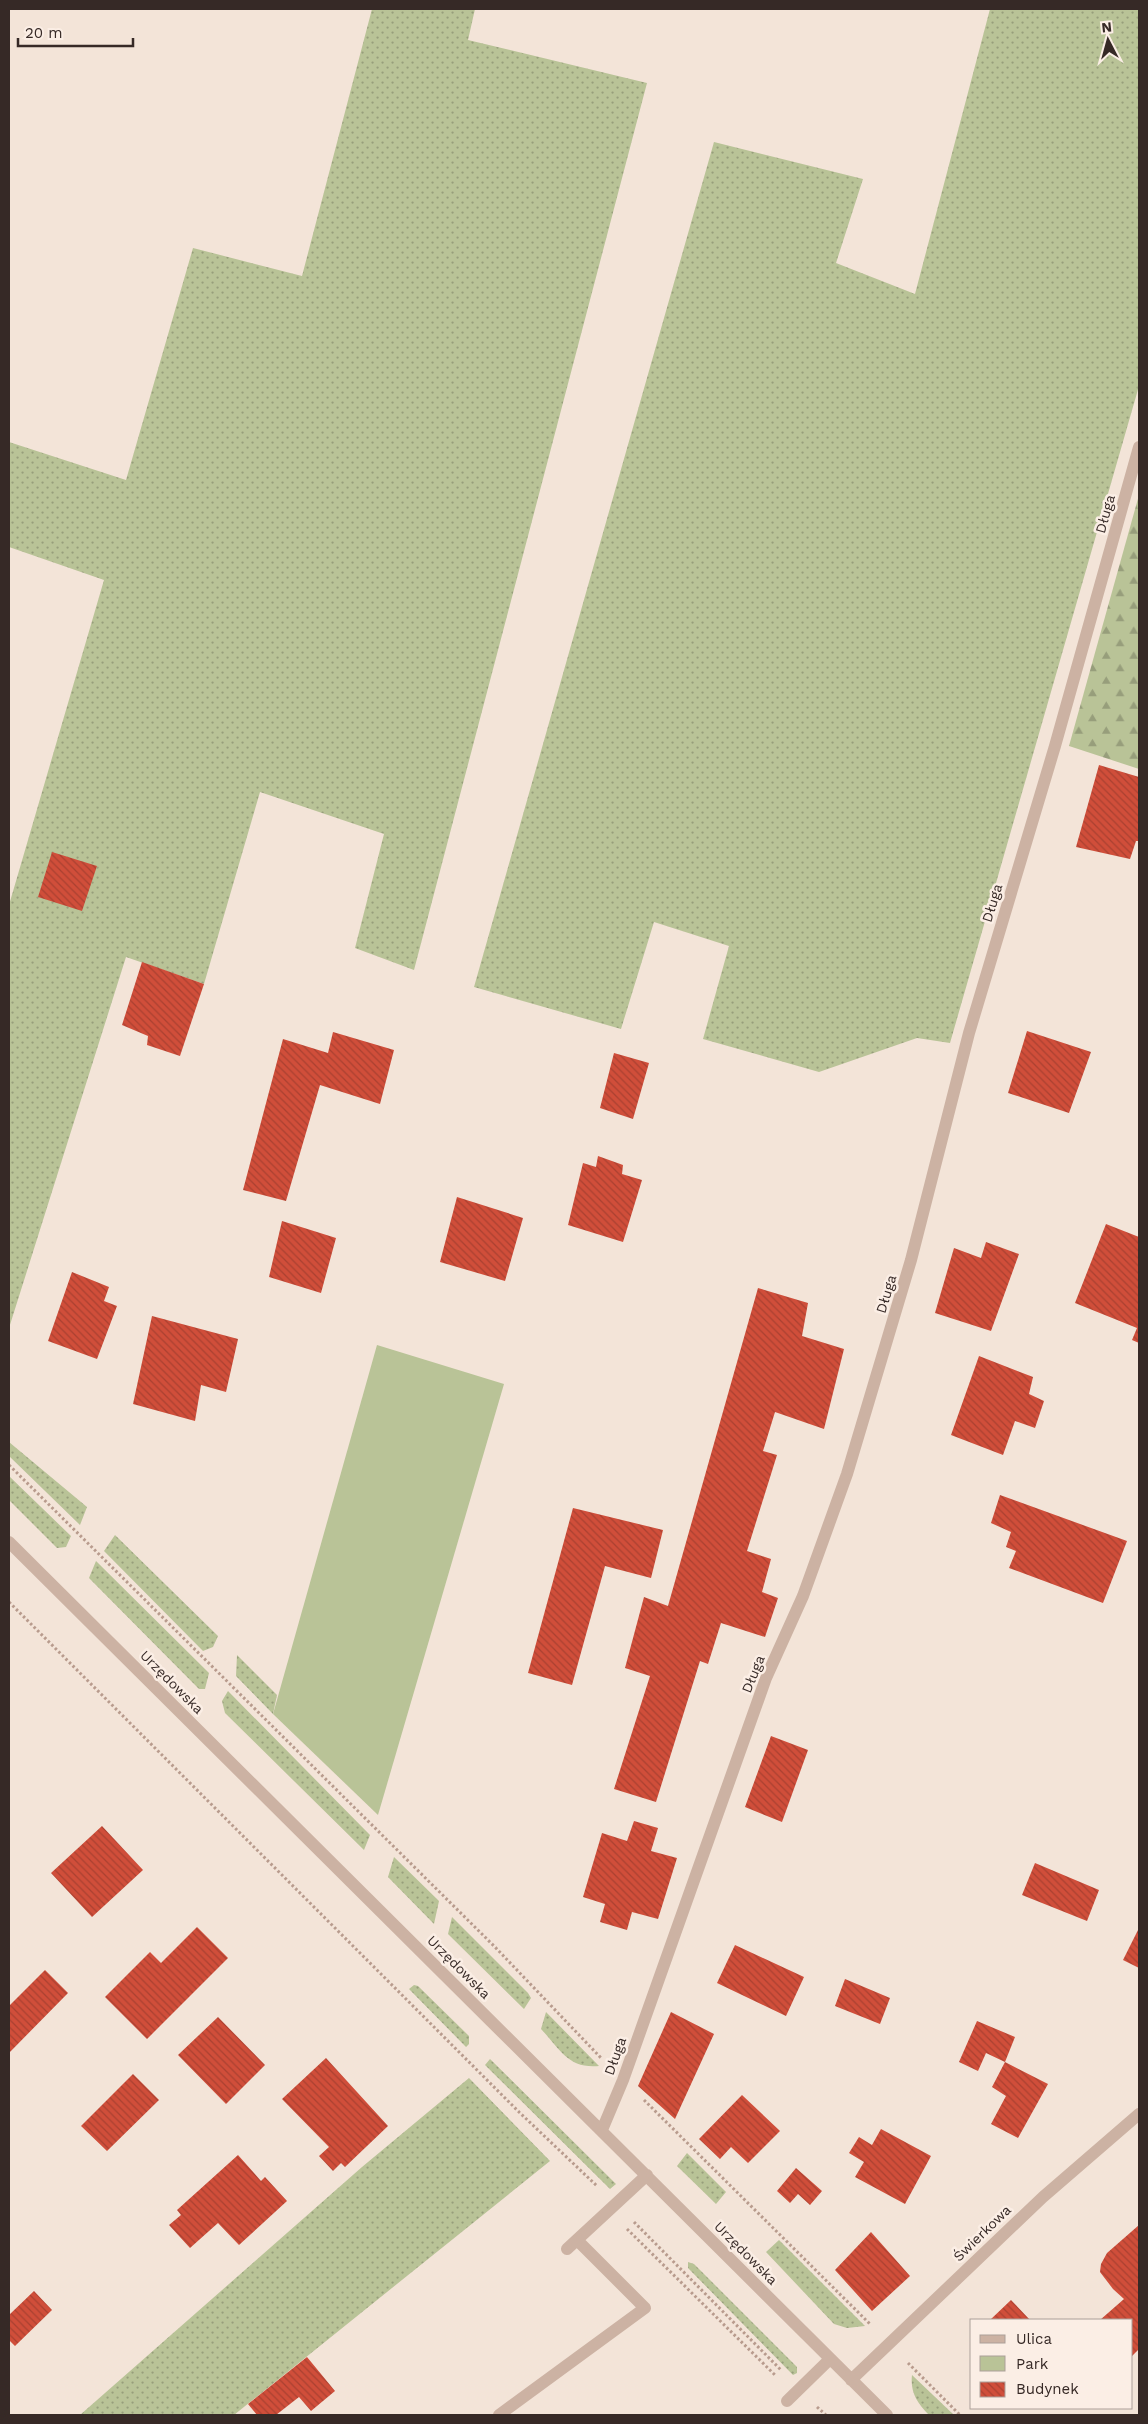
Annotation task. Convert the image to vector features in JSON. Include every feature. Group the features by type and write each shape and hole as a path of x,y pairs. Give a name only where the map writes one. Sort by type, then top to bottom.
{"street":[{"name":"Długa","path":"602,2130 623,2080 766,1678 803,1596 847,1474 912,1260 970,1033 1055,746 1139,446"},
{"name":"Urzędowska","path":"9,1542 887,2415"},
{"name":"Świerkowa","path":"851,2380 1043,2197 1139,2114"},
{"path":"499,2415 645,2308 572,2244 647,2175"},
{"path":"793,2395 830,2359"}],"path":[{"path":"9,1465 494,1946 623,2080 960,2415"},
{"path":"9,1602 519,2112 793,2395 826,2415"},
{"path":"613,2208 793,2395"}],"green space":[{"path":"372,9 475,9 468,40 647,83 414,970 355,948 384,834 260,792 204,984 126,957 9,1328 9,905 104,580 9,547 9,442 126,480 193,248 302,276"},
{"path":"990,9 1139,9 1139,386 950,1043 917,1038 819,1072 703,1039 729,946 654,922 621,1029 474,987 714,142 863,179 836,263 915,294"},
{"path":"1139,495 1139,769 1069,746"},
{"path":"377,1345 504,1384 378,1815 273,1714"},
{"path":"9,1442 87,1507 80,1525 9,1456"},
{"path":"9,1476 71,1536 66,1547 57,1548 9,1500"},
{"path":"115,1535 218,1636 213,1647 203,1651 104,1551"},
{"path":"96,1561 209,1673 205,1689 199,1689 89,1578"},
{"path":"237,1655 277,1695 273,1714 236,1676"},
{"path":"228,1691 370,1835 364,1850 225,1713 222,1701"},
{"path":"394,1857 439,1901 434,1924 388,1877"},
{"path":"452,1917 528,1993 531,1998 524,2009 448,1934"},
{"path":"414,1985 418,1986 469,2036 469,2044 466,2047 409,1989"},
{"path":"546,2012 599,2066 588,2066 572,2061 560,2050 541,2029"},
{"path":"490,2059 616,2184 610,2189 485,2065"},
{"path":"469,2078 550,2161 234,2415 80,2415 362,2167"},
{"path":"687,2153 726,2192 716,2204 677,2166"},
{"path":"779,2240 865,2326 847,2328 834,2324 766,2252"},
{"path":"688,2262 694,2264 797,2367 797,2373 793,2375 688,2268"},
{"path":"912,2375 954,2415 929,2415 915,2397 912,2387"}],"building":[{"path":"1099,765 1139,777 1139,841 1136,841 1130,859 1076,847"},
{"path":"52,852 97,866 82,911 38,897"},
{"path":"142,962 204,984 180,1056 147,1045 148,1036 122,1025"},
{"path":"1027,1031 1091,1052 1069,1113 1008,1093"},
{"path":"333,1032 394,1050 380,1104 320,1085 286,1201 243,1190 283,1039 328,1053"},
{"path":"614,1053 649,1063 633,1119 600,1108"},
{"path":"598,1156 623,1165 622,1174 642,1180 623,1242 568,1225 583,1163 596,1167"},
{"path":"457,1197 523,1218 505,1281 440,1262"},
{"path":"282,1221 336,1238 321,1293 269,1277"},
{"path":"1106,1224 1139,1237 1139,1343 1132,1340 1137,1328 1075,1303"},
{"path":"986,1242 1019,1254 991,1331 935,1313 954,1248 981,1258"},
{"path":"72,1272 109,1287 104,1301 117,1306 97,1359 48,1341"},
{"path":"758,1288 808,1303 802,1336 844,1349 824,1429 775,1412 763,1451 777,1455 747,1551 771,1559 762,1592 778,1598 765,1637 721,1623 708,1664 700,1661 656,1802 614,1789 650,1676 625,1668 644,1597 668,1606"},
{"path":"152,1316 238,1339 226,1392 201,1385 195,1421 133,1404"},
{"path":"979,1356 1033,1377 1029,1394 1044,1401 1035,1428 1015,1421 1003,1455 951,1435"},
{"path":"1000,1495 1127,1541 1103,1603 1009,1568 1016,1551 1006,1547 1011,1532 991,1523"},
{"path":"573,1508 663,1530 651,1578 605,1566 572,1685 528,1673"},
{"path":"771,1736 808,1750 782,1822 745,1807"},
{"path":"634,1821 658,1828 651,1851 677,1858 658,1919 632,1912 627,1930 600,1922 605,1904 583,1897 602,1833 627,1841"},
{"path":"102,1826 143,1870 92,1917 51,1873"},
{"path":"1035,1863 1099,1890 1087,1921 1022,1895"},
{"path":"197,1927 228,1958 147,2039 105,1997 150,1952 161,1963"},
{"path":"1139,1928 1139,1968 1123,1960"},
{"path":"735,1945 804,1977 786,2016 717,1983"},
{"path":"45,1970 68,1993 9,2053 9,2006"},
{"path":"845,1979 890,1998 880,2024 835,2006"},
{"path":"671,2012 714,2034 675,2119 638,2086"},
{"path":"218,2017 265,2065 226,2104 178,2055"},
{"path":"977,2021 1015,2037 1005,2062 986,2053 978,2071 959,2062"},
{"path":"326,2058 388,2126 345,2167 341,2163 333,2171 319,2156 329,2147 282,2099"},
{"path":"1005,2062 1048,2084 1018,2138 991,2124 1006,2096 992,2087"},
{"path":"133,2074 159,2100 107,2151 81,2126"},
{"path":"742,2095 780,2131 748,2163 731,2147 720,2159 699,2139"},
{"path":"881,2129 931,2156 905,2204 855,2177 864,2162 849,2153 859,2137 872,2145"},
{"path":"238,2155 261,2181 265,2177 287,2201 239,2245 218,2223 190,2248 169,2225 181,2215 177,2210"},
{"path":"796,2168 822,2191 810,2205 798,2194 790,2203 777,2191"},
{"path":"1139,2225 1139,2349 1133,2355 1133,2319 1101,2319 1124,2299 1113,2289 1100,2272 1101,2264 1107,2253"},
{"path":"871,2232 910,2276 872,2311 835,2270"},
{"path":"34,2291 52,2310 15,2346 9,2340 9,2315"},
{"path":"1011,2300 1029,2319 991,2319"},
{"path":"307,2357 335,2391 311,2411 299,2397 276,2415 257,2415 248,2404"}]}
